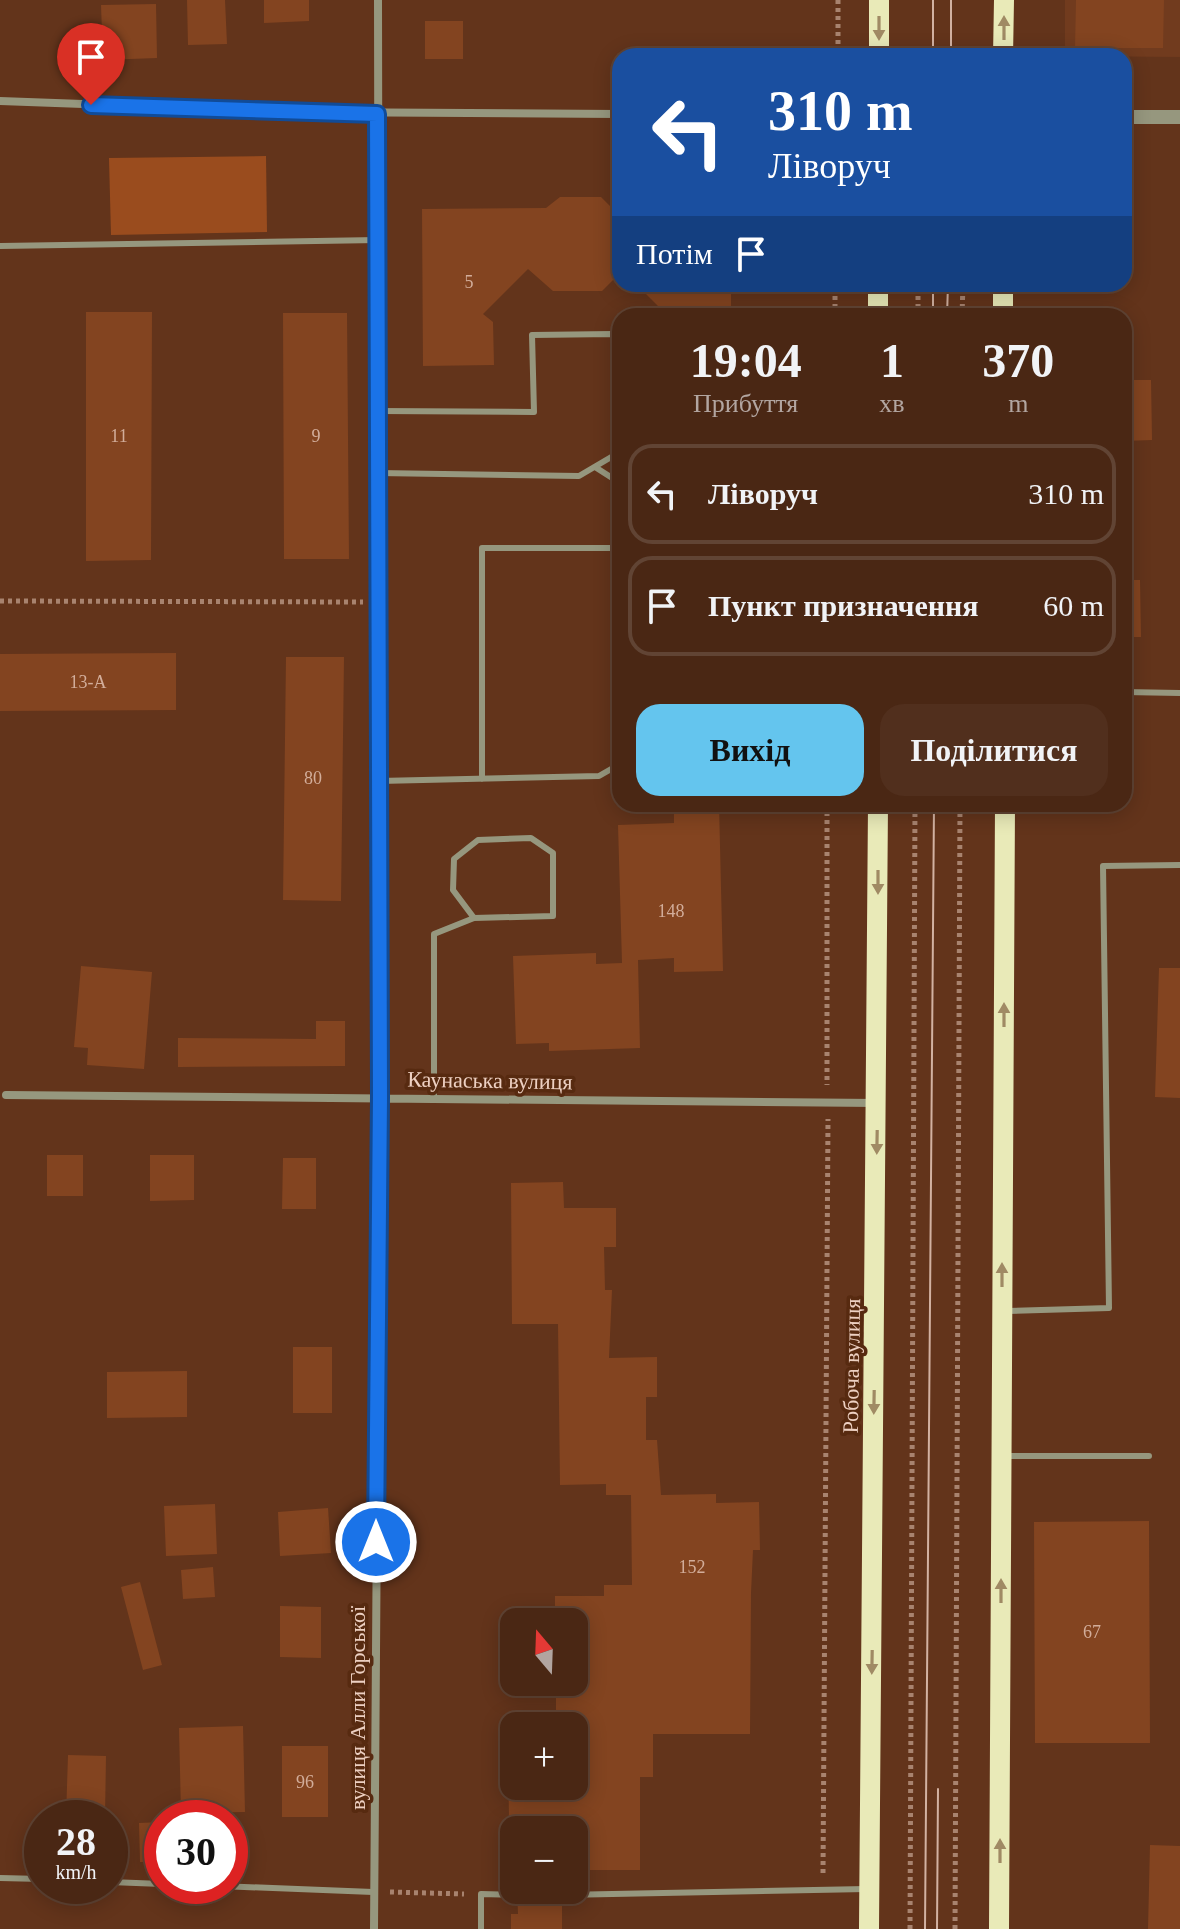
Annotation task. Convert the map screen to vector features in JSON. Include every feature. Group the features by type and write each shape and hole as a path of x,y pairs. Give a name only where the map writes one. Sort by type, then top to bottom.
{"main road":[{"path":"879,0 879,48"},
{"path":"1003,48 1004,0"},
{"name":"Робоча вулиця","path":"869,1929 878,812"},
{"path":"999,1929 1005,812"}],"street":[{"name":"вулиця Алли Горської","path":"374,1929 380,1097 378,0"},
{"path":"0,101 377,114 612,114"},
{"path":"1132,117 1180,117"},
{"name":"Каунаська вулиця","path":"3,1095 878,1103"}],"lane":[{"path":"0,246 378,240"},
{"path":"377,411 534,412 532,335 612,334"},
{"path":"377,473 579,476 612,457"},
{"path":"595,467 612,478"},
{"path":"482,779 482,548 612,548"},
{"path":"1132,692 1180,693"},
{"path":"378,781 599,776 612,769"},
{"path":"434,1098 434,934 474,918 553,916 553,853 531,838 478,840 454,859 453,890 474,918"},
{"path":"1002,1311 1109,1308 1103,866 1180,865"},
{"path":"1001,1456 1149,1456"},
{"path":"0,1878 24,1879"},
{"path":"248,1887 373,1892"},
{"path":"588,1895 870,1889"},
{"path":"481,1929 481,1894 500,1895"}],"path":[{"path":"838,0 838,48"},
{"path":"0,601 377,602"},
{"path":"823,1890 827,812"},
{"path":"910,1929 915,812"},
{"path":"955,1929 960,812"},
{"path":"373,1892 481,1894"}],"shaded area":[{"path":"1065,0 1180,0 1180,57 1132,57 1132,48 1065,48"},
{"path":"266,156 267,232 111,235 109,158"}],"building":[{"path":"187,0 225,0 227,44 188,45"},
{"path":"264,0 309,0 309,21 264,23"},
{"path":"1076,0 1164,0 1163,48 1075,48"},
{"path":"156,4 157,58 103,60 101,5"},
{"path":"425,21 463,21 463,59 425,59"},
{"path":"560,197 601,197 612,208 612,281 602,291 553,291 528,269 483,314 493,322 494,365 423,366 422,209 546,208"},
{"path":"644,292 731,292 731,308 660,308"},
{"path":"86,312 152,312 151,560 86,561"},
{"path":"283,313 347,313 349,559 284,559"},
{"path":"1132,380 1151,380 1152,440 1132,441"},
{"path":"1132,580 1140,580 1141,637 1132,637"},
{"path":"176,653 176,710 0,711 0,654"},
{"path":"286,657 344,657 341,901 283,900"},
{"path":"674,812 719,812 723,971 674,972 674,958 638,960 640,1048 549,1051 549,1043 516,1044 513,956 596,953 596,964 622,963 618,825 674,823"},
{"path":"81,966 152,972 144,1069 87,1065 88,1048 74,1047"},
{"path":"1159,968 1180,968 1180,1098 1155,1097"},
{"path":"316,1021 345,1021 345,1066 178,1067 178,1038 316,1039"},
{"path":"47,1155 83,1155 83,1196 47,1196"},
{"path":"150,1155 194,1155 194,1200 150,1201"},
{"path":"283,1158 316,1158 316,1209 282,1209"},
{"path":"563,1182 564,1208 616,1208 616,1247 604,1247 605,1290 612,1290 609,1358 657,1357 657,1397 646,1397 646,1440 657,1440 661,1495 716,1494 716,1503 759,1502 760,1550 753,1550 751,1593 750,1734 653,1734 653,1777 640,1777 640,1870 588,1870 588,1816 509,1816 509,1800 588,1800 588,1712 556,1712 556,1696 588,1696 588,1608 555,1608 555,1596 604,1596 604,1585 632,1585 631,1495 606,1495 606,1484 560,1485 558,1324 512,1324 511,1183"},
{"path":"293,1347 332,1347 332,1413 293,1413"},
{"path":"187,1371 187,1417 107,1418 107,1372"},
{"path":"215,1504 217,1554 166,1556 164,1506"},
{"path":"328,1508 331,1553 280,1556 278,1512"},
{"path":"1149,1521 1150,1743 1035,1743 1034,1522"},
{"path":"213,1567 215,1597 183,1599 181,1570"},
{"path":"140,1582 162,1665 143,1670 121,1587"},
{"path":"280,1606 321,1607 321,1658 280,1657"},
{"path":"243,1726 245,1800 181,1800 179,1728"},
{"path":"282,1746 328,1746 328,1817 282,1817"},
{"path":"68,1755 106,1756 105,1800 67,1800"},
{"path":"139,1823 144,1823 144,1862 140,1862"},
{"path":"1150,1845 1180,1846 1180,1929 1148,1929"},
{"path":"518,1904 562,1904 562,1929 511,1929 511,1914 518,1914"}],"tram line":[{"path":"933,0 933,48"},
{"path":"951,0 951,48"},
{"path":"933,292 933,308"},
{"path":"947,308 948,292"},
{"path":"925,1929 934,812"},
{"path":"937,1929 938,1789"}],"route":[{"path":"91,105 377,114 380,1097 376,1542"}]}
